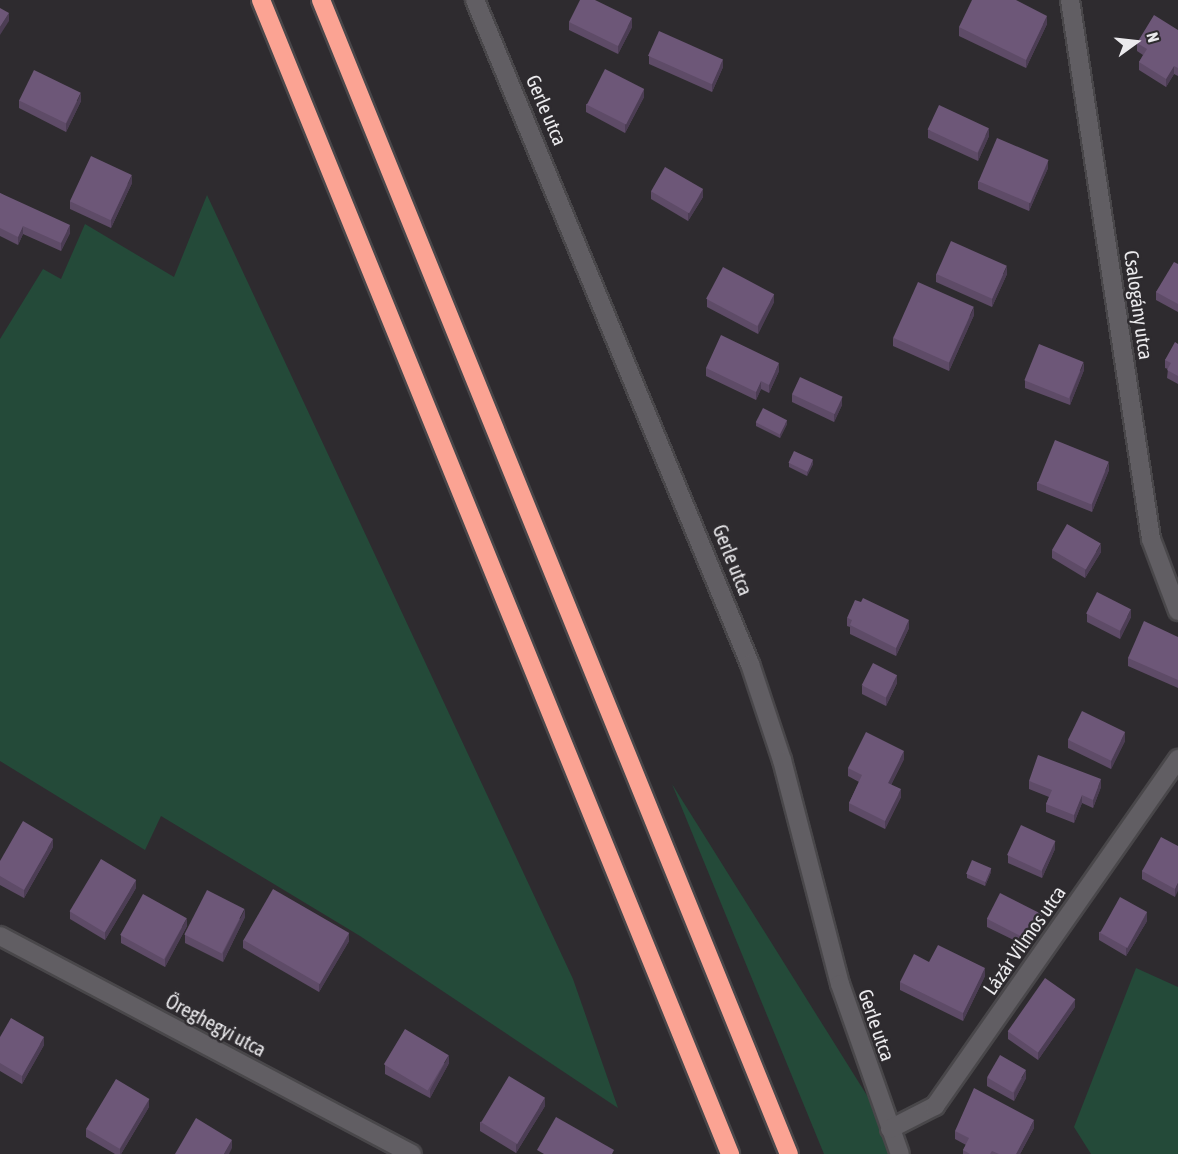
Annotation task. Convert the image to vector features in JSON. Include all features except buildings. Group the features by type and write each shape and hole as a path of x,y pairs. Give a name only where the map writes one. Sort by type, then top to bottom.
{"highway":[{"path":"261,0 730,1154"},
{"path":"321,0 789,1154"}],"street":[{"name":"Gerle utca","path":"475,0 750,664 782,760 840,984 900,1154"},
{"name":"Csalogány utca","path":"1070,0 1151,539 1178,611"},
{"name":"Lázár Vilmos utca","path":"890,1129 935,1106 1178,759"},
{"name":"Öreghegyi utca","path":"0,936 412,1154"}],"green space":[{"path":"207,195 573,979 618,1108 360,936 161,816 145,850 0,761 0,339 43,269 61,279 85,224 174,277"},
{"path":"672,784 873,1105 889,1154 824,1154"},
{"path":"1136,968 1178,987 1178,1154 1091,1154 1074,1127"}]}
